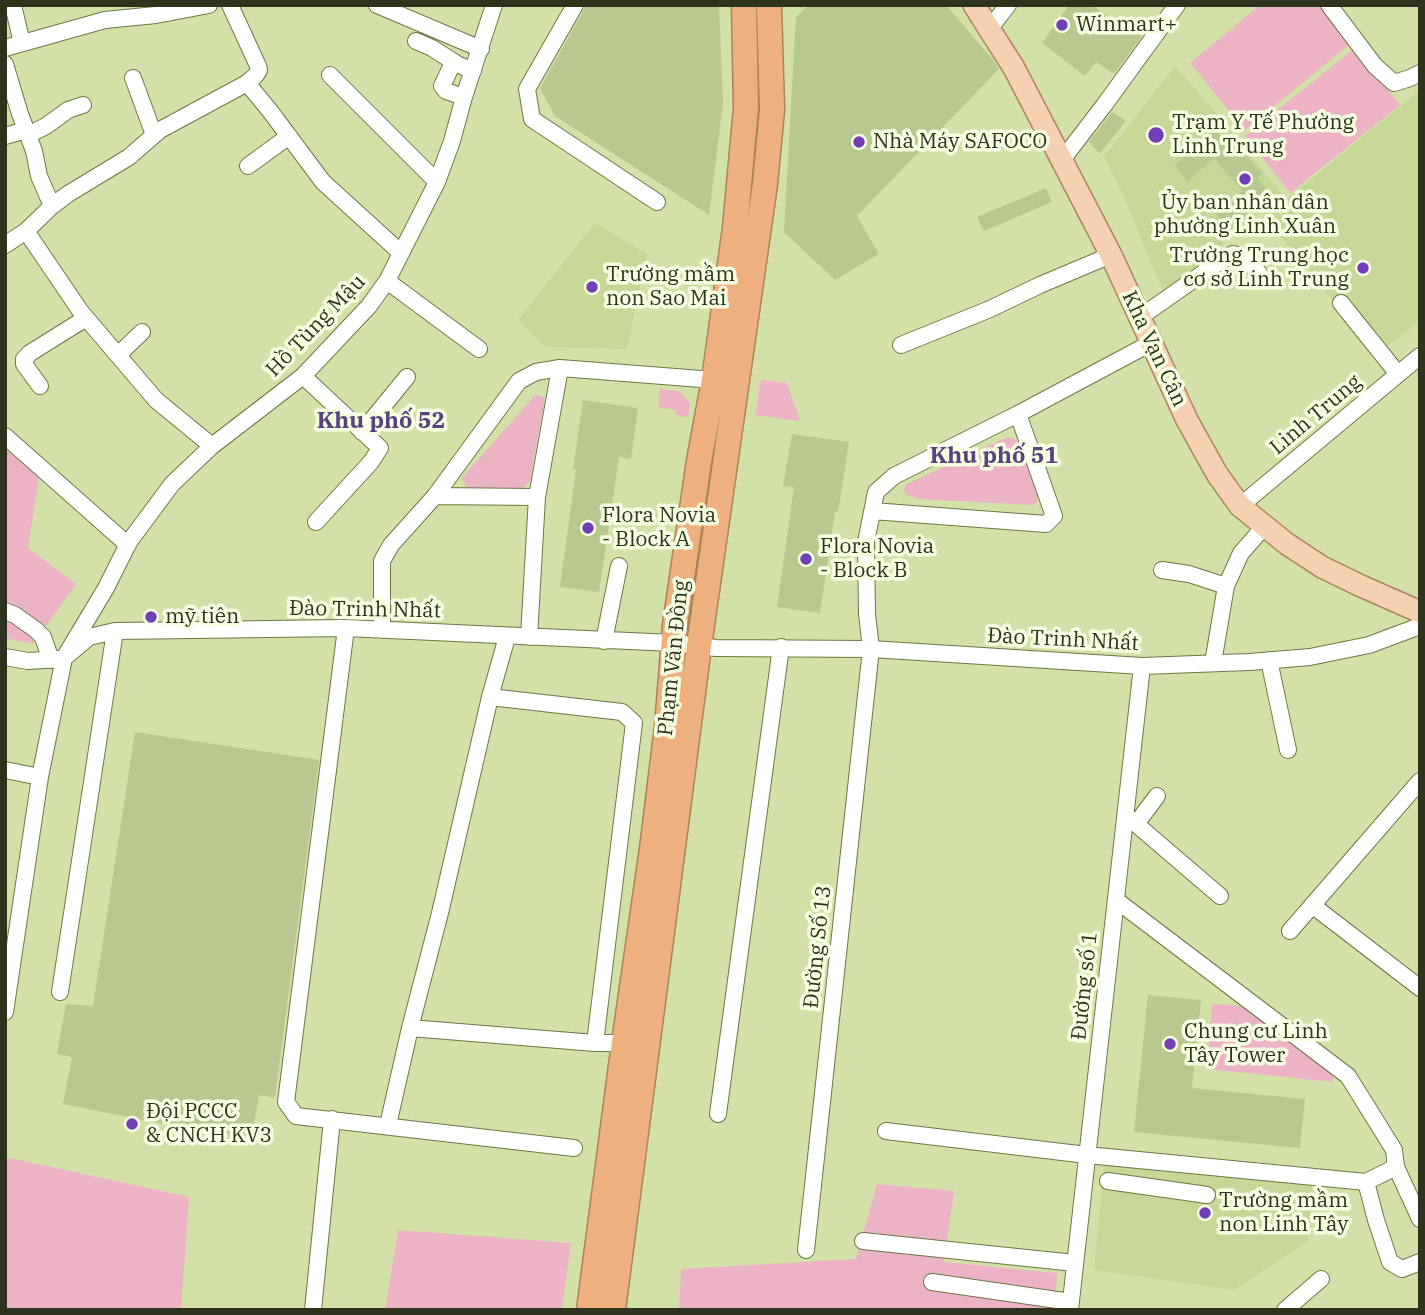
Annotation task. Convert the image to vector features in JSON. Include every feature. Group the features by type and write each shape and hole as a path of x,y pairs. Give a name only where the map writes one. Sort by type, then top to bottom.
{"highway":[{"name":"Phạm Văn Đồng","path":"589,1310 652,849 667,727 673,643 736,228 746,108 744,5"},
{"name":"Phạm Văn Đồng","path":"613,1310 699,646 765,184 772,110 769,5"}],"main road":[{"name":"Kha Vạn Cân","path":"974,5 1014,68 1062,160 1111,256 1187,420 1217,474 1240,506 1264,527 1322,567 1420,612"}],"street":[{"path":"13,5 22,43"},
{"path":"5,48 105,20 121,12 156,15 209,5"},
{"path":"5,245 26,231 68,194 129,157 160,130 256,75 259,70 230,5"},
{"path":"377,5 481,49"},
{"name":"Hồ Tùng Mậu","path":"5,1012 58,659 106,588 128,545 172,484 212,446 303,376 369,306 387,281 438,182 494,5"},
{"path":"575,5 527,89 532,119 657,202"},
{"path":"990,28 1009,5"},
{"path":"1329,5 1376,66 1394,83 1420,73"},
{"path":"1062,160 1105,104 1169,8"},
{"path":"416,41 473,71"},
{"path":"5,64 34,151 39,176 52,206"},
{"path":"457,64 451,67 442,86 446,91 464,97"},
{"path":"330,75 438,182"},
{"path":"133,78 155,135"},
{"path":"247,82 323,182 401,253"},
{"path":"5,136 46,126 68,110 83,105"},
{"path":"248,166 289,136"},
{"path":"26,231 86,318 156,400 212,446"},
{"path":"1139,318 1233,254 1242,256 1259,273"},
{"path":"901,345 1111,256"},
{"path":"387,281 479,348"},
{"path":"1340,303 1398,374"},
{"path":"40,386 24,364 24,359 86,318"},
{"path":"118,355 142,332"},
{"name":"Đường Số 13","path":"806,1250 871,649 867,614 866,542 876,492 894,476 1151,343"},
{"name":"Linh Trung","path":"1240,506 1420,356"},
{"path":"529,637 537,497 560,368"},
{"path":"382,630 382,561 391,545 435,496 519,381 536,372 560,368 714,380"},
{"path":"303,376 380,448 371,462 316,522"},
{"path":"362,432 407,377"},
{"path":"872,511 1046,524 1054,516 1018,414"},
{"path":"5,436 128,545"},
{"path":"435,496 537,497"},
{"path":"1213,663 1226,586 1241,553 1264,527"},
{"path":"604,641 619,566"},
{"path":"1162,570 1189,574 1226,586"},
{"path":"5,611 36,629 58,659"},
{"name":"Đào Trinh Nhất","path":"58,659 89,638 115,631 346,628 699,646 871,649 1142,666 1310,657 1369,645 1420,626"},
{"path":"346,628 286,1102 296,1116 574,1148"},
{"path":"60,992 115,631"},
{"path":"388,1125 507,636"},
{"path":"718,1114 781,647"},
{"path":"5,657 28,660 58,659"},
{"path":"1269,660 1288,750"},
{"name":"Đường số 1","path":"1070,1306 1116,900 1130,820 1142,666"},
{"path":"490,697 622,712 634,723 595,1043"},
{"path":"5,771 40,777"},
{"path":"1290,931 1420,781"},
{"path":"1157,796 1130,820 1220,896"},
{"path":"1116,900 1348,1076 1394,1150 1396,1167 1420,1219"},
{"path":"1312,905 1420,988"},
{"path":"410,1028 595,1043 624,1042"},
{"path":"313,1310 332,1119"},
{"path":"886,1131 1087,1155 1366,1182 1396,1167"},
{"path":"1161,1189 1166,1161"},
{"path":"1108,1181 1207,1195"},
{"path":"1366,1182 1390,1262 1402,1269 1420,1262"},
{"path":"863,1241 1075,1263"},
{"path":"1285,1310 1321,1279"},
{"path":"932,1282 1070,1306"}],"shaded area":[{"path":"1260,5 1318,5 1350,44 1245,130 1190,63"},
{"path":"1355,48 1400,105 1290,193 1245,136"},
{"path":"1175,66 1282,194 1164,293 1104,157"},
{"name":"Trường Trung học cơ sở Linh Trung","path":"1420,90 1420,320 1377,355 1265,217"},
{"name":"Trường mầm non Sao Mai","path":"595,223 647,254 627,349 546,347 518,320"},
{"path":"761,380 787,383 800,421 755,415"},
{"path":"660,389 679,391 690,403 688,417 677,416 674,410 659,407"},
{"path":"536,394 545,398 530,481 522,489 468,490 462,478"},
{"path":"1005,438 1013,438 1021,444 1041,496 1034,505 918,499 905,494 904,488 907,484"},
{"path":"5,442 39,477 28,548 76,584 33,644 5,638"},
{"path":"1212,1004 1245,1006 1333,1075 1333,1082 1207,1069"},
{"path":"5,1157 189,1197 181,1310 5,1310"},
{"name":"Trường mầm non Linh Tây","path":"1104,1165 1312,1185 1308,1241 1234,1290 1094,1270"},
{"path":"877,1184 954,1191 944,1262 1057,1273 1055,1310 679,1310 681,1269 856,1259"},
{"path":"398,1230 571,1243 562,1310 385,1310"}],"building":[{"path":"585,5 719,5 723,103 709,215 555,116 540,88"},
{"name":"Nhà Máy SAFOCO","path":"809,5 946,5 999,69 857,216 879,254 835,280 784,232 796,17"},
{"path":"1069,5 1092,5 1123,28 1125,24 1142,36 1114,74 1096,62 1085,76 1042,43"},
{"path":"1112,112 1126,121 1100,153 1089,142"},
{"name":"Ủy ban nhân dân phường Linh Xuân","path":"1216,131 1229,146 1234,141 1262,174 1257,178 1270,193 1229,229 1216,213 1242,191 1214,158 1188,181 1175,165"},
{"path":"1046,188 1052,202 984,231 977,217"},
{"name":"Flora Novia - Block A","path":"583,400 638,408 631,459 619,457 599,592 560,587"},
{"name":"Flora Novia - Block B","path":"792,434 849,442 838,512 835,511 820,613 777,607 794,487 783,486"},
{"path":"135,732 319,760 275,1098 259,1095 252,1137 148,1121 63,1104 72,1057 57,1054 66,1004 93,1006"},
{"name":"Chung cư Linh Tây Tower","path":"1148,995 1201,1000 1192,1088 1305,1099 1300,1148 1134,1132"}],"place":[{"name":"Winmart+","path":"1062,25"},
{"name":"Trạm Y Tế Phường Linh Trung","path":"1156,135"},
{"name":"Nhà Máy SAFOCO","path":"859,142"},
{"name":"Ủy ban nhân dân phường Linh Xuân","path":"1245,179"},
{"name":"Trường Trung học cơ sở Linh Trung","path":"1363,268"},
{"name":"Trường mầm non Sao Mai","path":"592,287"},
{"name":"Flora Novia - Block A","path":"588,528"},
{"name":"Flora Novia - Block B","path":"806,559"},
{"name":"mỹ tiên","path":"151,617"},
{"name":"Chung cư Linh Tây Tower","path":"1170,1044"},
{"name":"Đội PCCC & CNCH KV3","path":"132,1124"},
{"name":"Trường mầm non Linh Tây","path":"1205,1213"}],"district":[{"name":"Khu phố 52","path":"381,421"},
{"name":"Khu phố 51","path":"994,456"}]}
